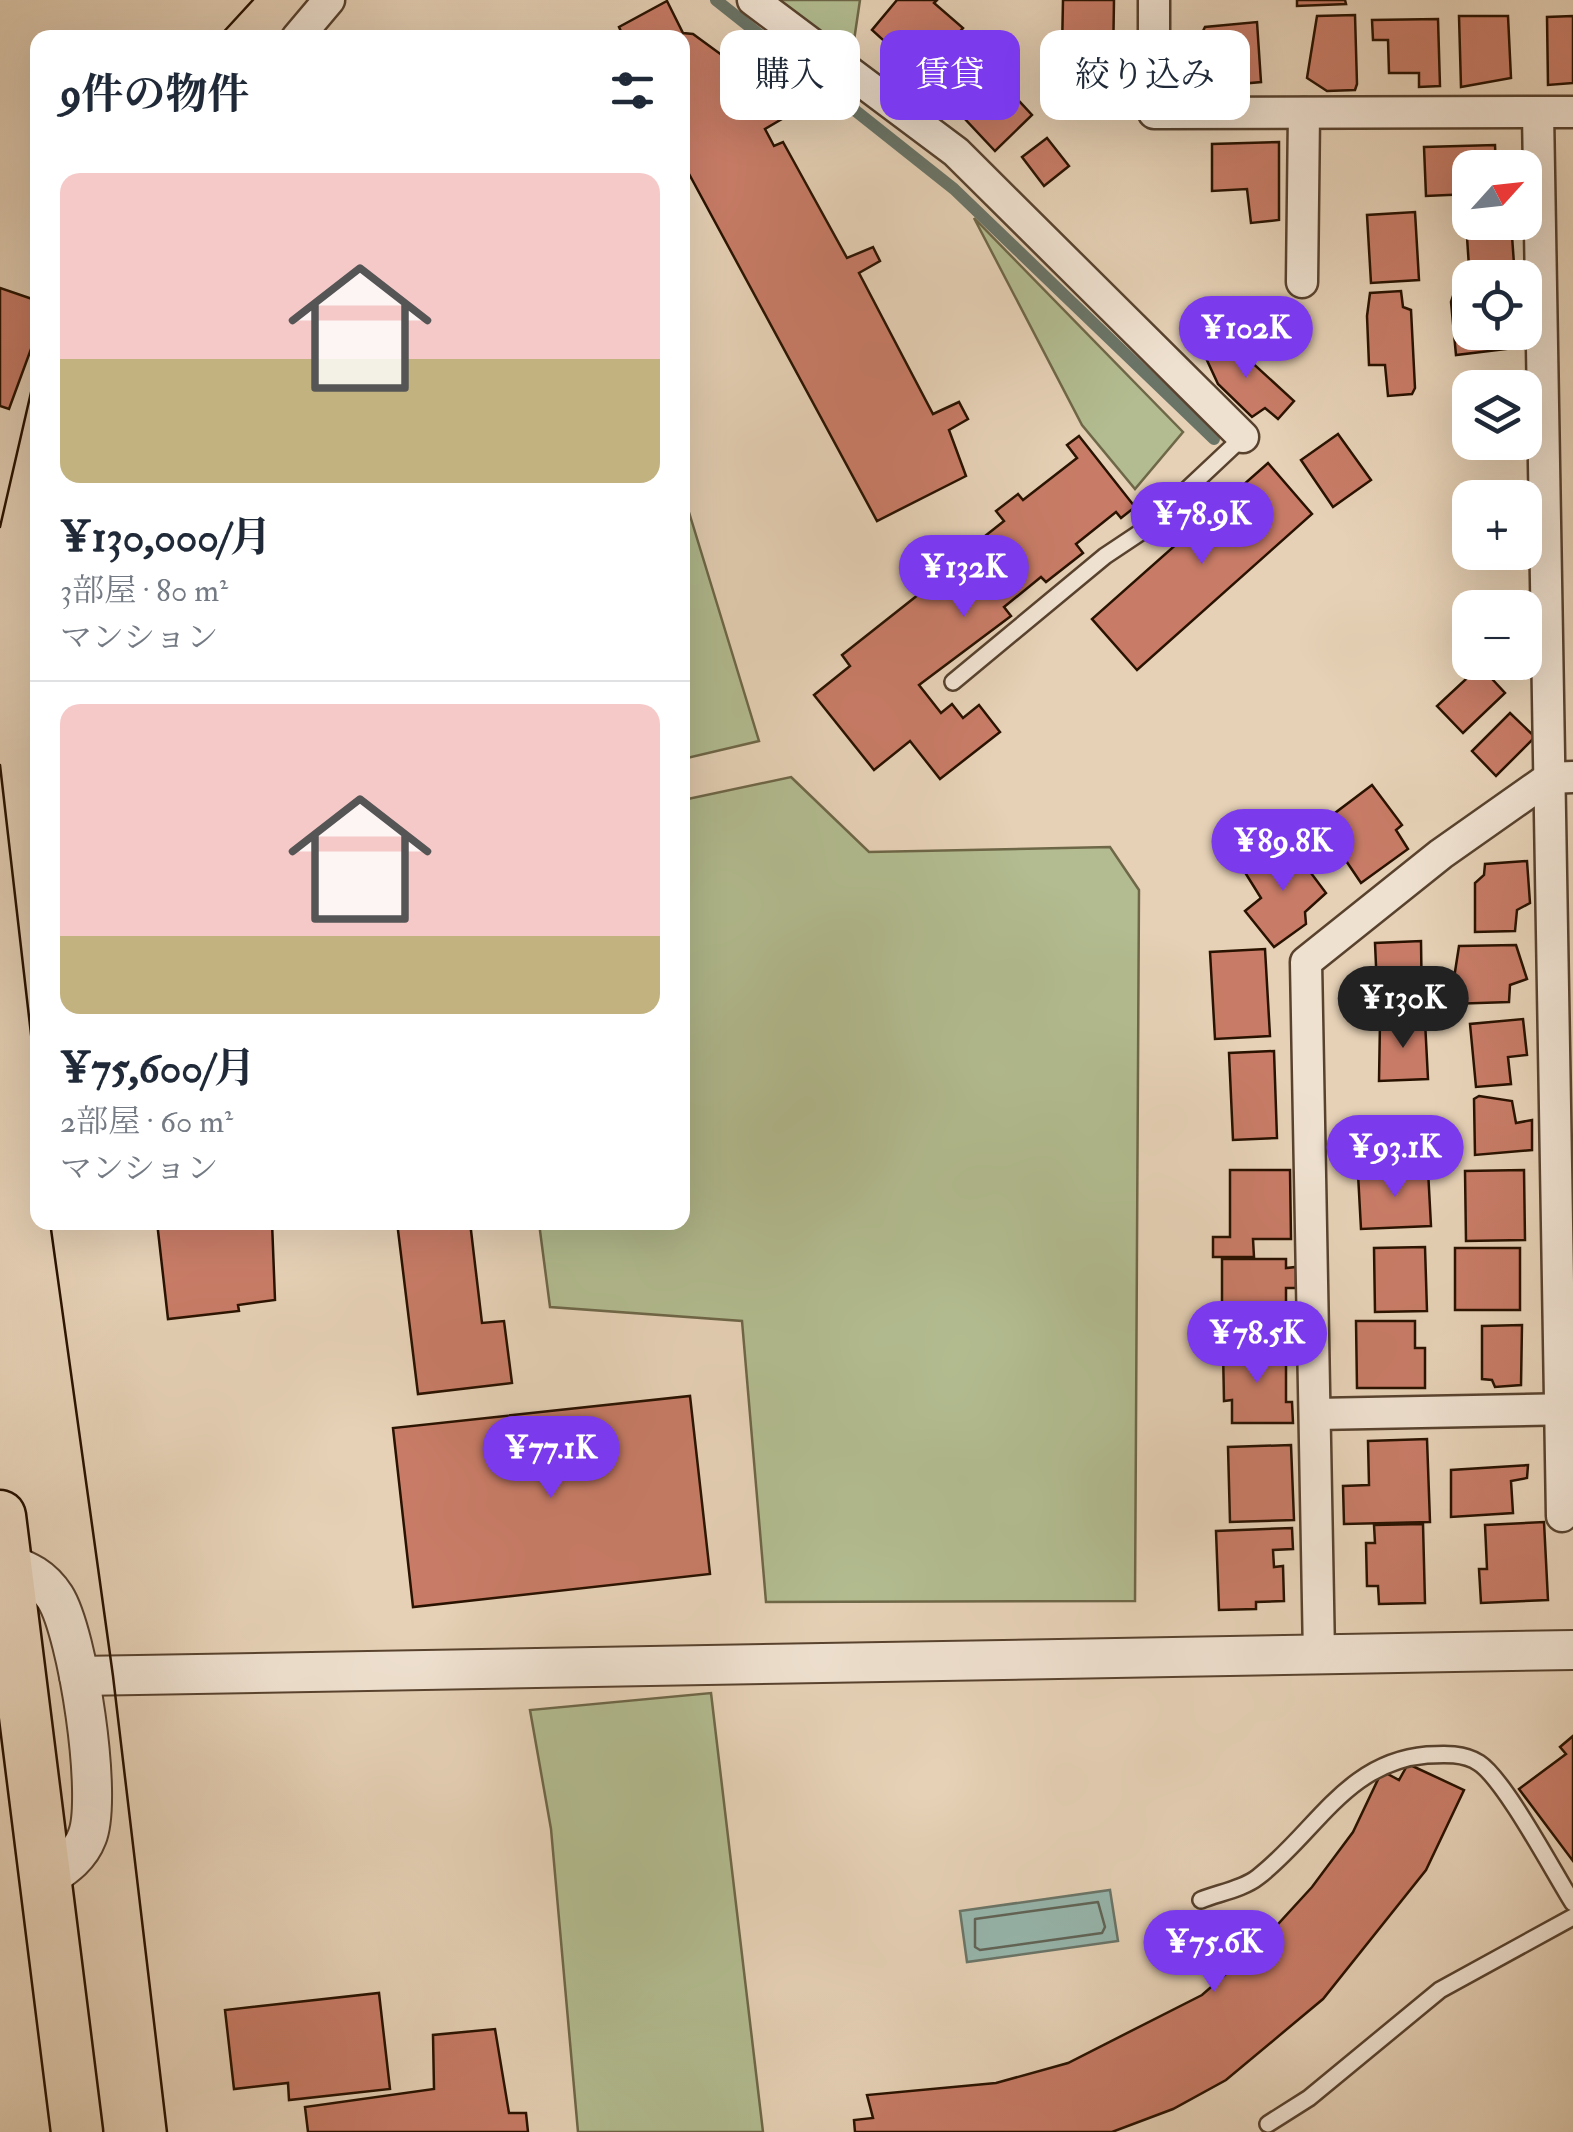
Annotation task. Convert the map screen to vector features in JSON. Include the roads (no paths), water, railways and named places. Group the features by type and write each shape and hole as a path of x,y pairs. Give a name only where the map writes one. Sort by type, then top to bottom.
{"highway":[{"path":"3,1539 77,2132"}],"street":[{"path":"304,30 329,0"},
{"path":"754,0 956,152 1243,437"},
{"path":"1154,0 1154,113 1573,112"},
{"path":"1538,112 1561,777 1568,1409 1562,1516"},
{"path":"1302,282 1304,113"},
{"path":"1320,1654 1306,962 1441,854 1561,777"},
{"path":"1316,1414 1568,1409"},
{"path":"3,1539 56,1598 68,1626 78,1676 92,1822 73,1860 44,1880"},
{"path":"78,1676 1573,1650"}],"lane":[{"path":"953,682 1106,556 1144,530 1243,437"},
{"path":"1200,1900 1254,1880 1334,1798 1370,1770 1410,1757 1451,1753 1480,1763 1497,1782 1573,1903"},
{"path":"1268,2124 1309,2098 1440,1990 1573,1916"}],"water":[{"path":"1110,1890 1118,1941 967,1962 960,1911"}],"waterway":[{"path":"716,0 954,189 1214,439"}],"tram line":[{"path":"225,30 253,0"},
{"path":"0,527 30,397"},
{"path":"0,765 30,1026"},
{"path":"51,1230 113,1676 167,2132"}]}
